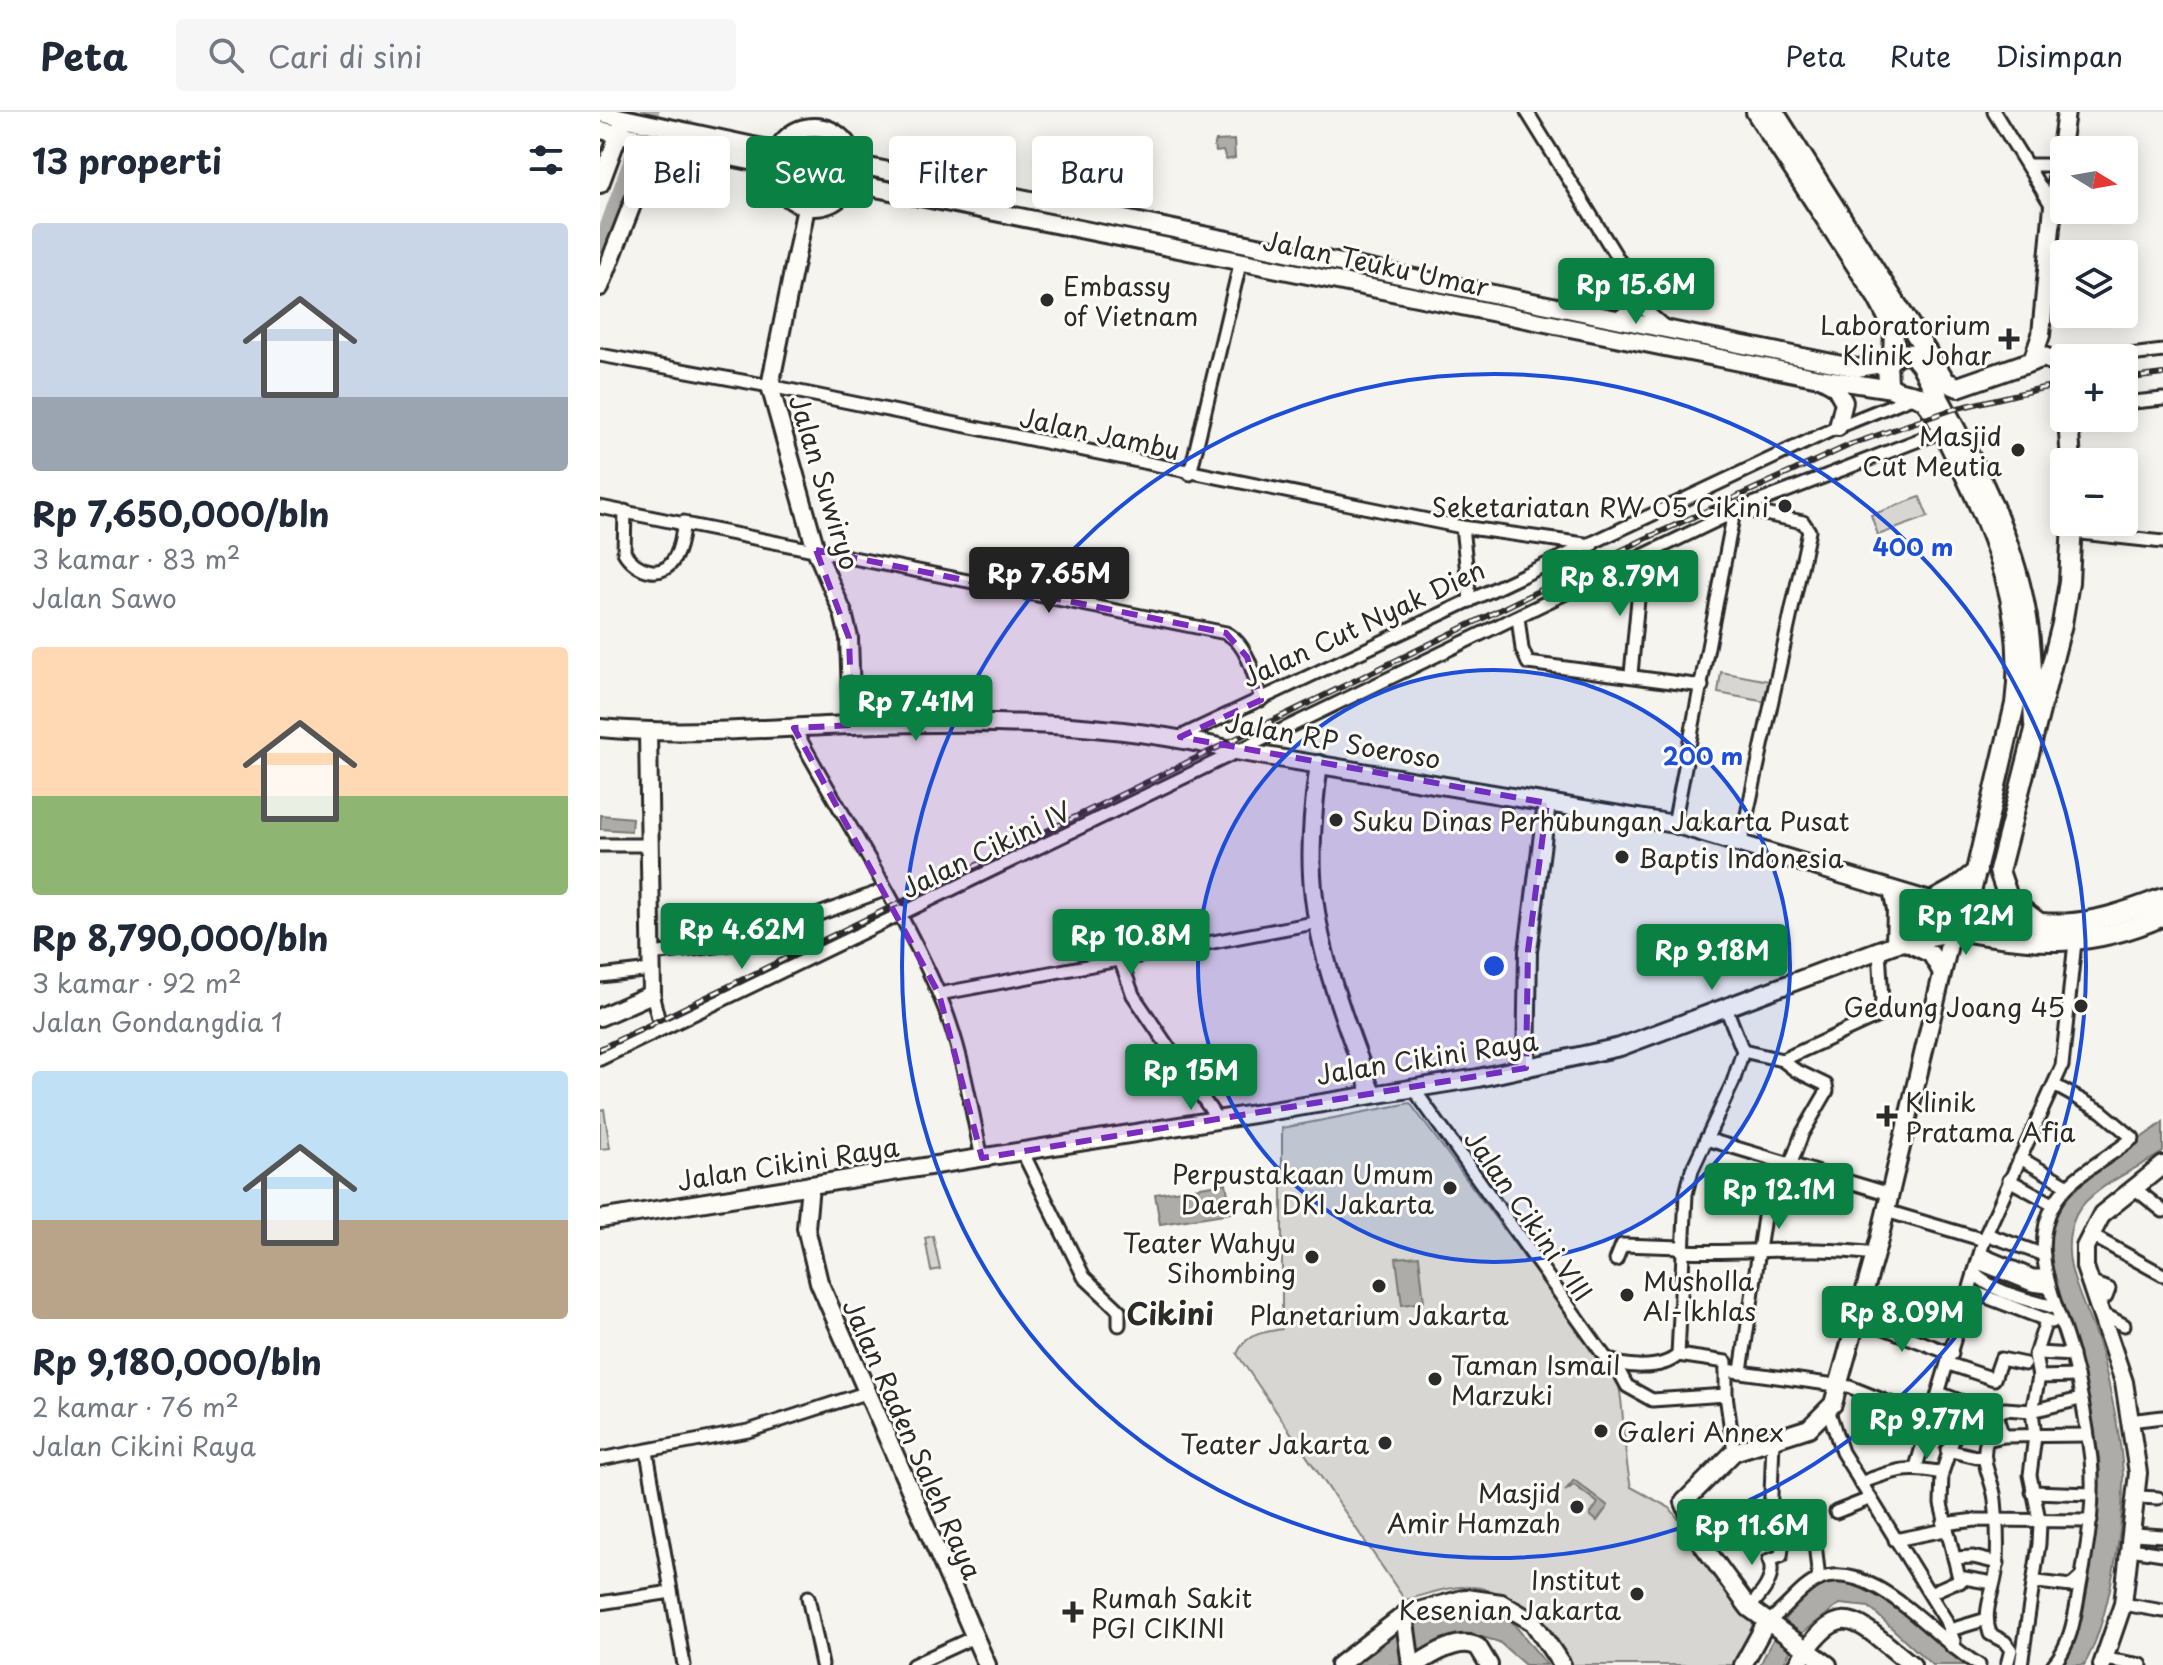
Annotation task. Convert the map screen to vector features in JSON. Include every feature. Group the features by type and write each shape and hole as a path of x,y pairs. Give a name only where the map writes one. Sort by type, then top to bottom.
{"main road":[{"path":"1756,112 1828,207 1946,382 1958,387 2033,358 2050,358"},
{"path":"1774,112 1894,329 1885,374 1892,389 1926,401 1972,488 2000,553 2014,611 2018,653 2015,704 1978,869 1967,912 1957,932"},
{"path":"1890,360 1907,352 1921,365 1983,484 2004,535 2026,609 2034,724"},
{"path":"2042,925 2009,900 1999,871 2034,724 2062,624 2069,582 2072,536"},
{"path":"1978,869 1987,873 1999,871"},
{"path":"1931,902 1956,888 1978,869"},
{"name":"Jalan RP Soeroso","path":"1967,912 2042,925 2104,920 2163,898"},
{"name":"Jalan Cikini Raya","path":"1957,932 2066,943 2121,933 2163,916"}],"street":[{"path":"1527,112 1648,314 1672,332"},
{"path":"1994,112 2050,201"},
{"path":"2063,136 2066,112"},
{"path":"600,113 642,136"},
{"path":"791,136 795,131 824,120 839,136"},
{"path":"600,130 659,121 746,150"},
{"path":"600,184 624,125"},
{"path":"2028,165 2050,165"},
{"name":"Jalan Teuku Umar","path":"873,168 1032,198"},
{"name":"Jalan Teuku Umar","path":"873,187 1063,223 1819,378 1892,389"},
{"path":"600,287 628,208"},
{"name":"Jalan Suwiryo","path":"806,208 770,386 816,550 843,613 849,638 852,725"},
{"path":"1063,223 1066,208"},
{"name":"Jalan Teuku Umar","path":"1081,208 1857,368 1890,360"},
{"path":"2033,358 2040,344 2051,224"},
{"path":"1263,264 1266,246"},
{"path":"1190,474 1241,260"},
{"path":"1440,300 1444,282"},
{"path":"1614,336 1619,318 1632,305 1637,291"},
{"path":"2043,320 2050,351"},
{"path":"2138,354 2163,351"},
{"name":"Jalan Jambu","path":"600,355 770,386 1462,527 1592,545"},
{"path":"1819,378 1835,386 1844,402 1838,427"},
{"name":"Jalan Cut Nyak Dien","path":"1180,737 1838,427 1916,395"},
{"path":"2138,402 2163,399"},
{"name":"Jalan Cikini IV","path":"982,1158 965,1081 939,994 900,916 1737,510 1942,431"},
{"path":"600,507 1226,633 1237,641 1247,657 1261,700"},
{"path":"1674,824 1737,510 1803,522 1809,531 1741,842"},
{"path":"625,511 624,552 630,562 649,572 668,566 676,557 684,522"},
{"path":"1462,527 1470,601"},
{"path":"2127,536 2163,542"},
{"path":"1631,674 1642,557"},
{"path":"1518,617 1525,660 1537,665 1631,674 1702,686"},
{"name":"Jalan RP Soeroso","path":"600,728 648,731 960,721 1180,737 1236,751 1674,824 1967,912"},
{"path":"600,1059 900,916 794,728"},
{"path":"648,731 652,994 661,1029"},
{"path":"1319,764 1312,822 1312,877 1319,922 1339,1006 1372,1094"},
{"path":"1526,1068 1528,951 1547,803"},
{"path":"600,845 650,845"},
{"path":"600,976 741,943 884,890"},
{"path":"1782,1060 1878,1016 1896,910 1892,890"},
{"path":"939,994 1121,962 1170,948 1319,922"},
{"path":"1828,1665 1749,1608 1699,1540 1684,1509 1686,1497 1734,1452 1809,1428 1829,1412 1862,1319 1941,971 1957,932"},
{"name":"Jalan Cikini Raya","path":"600,1219 1526,1068 1620,1047 1892,945 1957,932"},
{"path":"1916,1467 1985,1237 2062,1066 2066,943"},
{"path":"1892,945 1931,954 1941,971"},
{"path":"1121,962 1133,995 1217,1119"},
{"path":"600,1017 652,994"},
{"path":"1614,1362 1653,1364 1671,1362 1678,1355 1686,1194 1743,1051 1726,1008"},
{"path":"1741,1371 1764,1217 1779,1195 1790,1161 1827,1091 1826,1085 1782,1060 1743,1051"},
{"path":"2053,1665 2064,1651 2082,1577 2092,1494 2087,1435 2077,1376 2048,1282 2044,1255 2053,1204 2067,1185 2133,1138 2101,1111 2054,1085"},
{"name":"Jalan Cikini VIII","path":"1413,1088 1592,1342 1614,1362 1627,1386 1652,1400 1726,1395"},
{"path":"1706,1139 1790,1161 1890,1194"},
{"path":"1022,1151 1084,1277 1119,1310 1119,1325"},
{"path":"2020,1158 2067,1185"},
{"path":"2141,1665 2103,1662 2123,1604 2138,1497 2138,1473 2124,1382 2089,1282 2084,1256 2089,1234 2102,1214 2163,1165"},
{"path":"2009,1180 2053,1204"},
{"name":"Jalan Raden Saleh Raya","path":"810,1185 806,1228 819,1282 865,1393 987,1665"},
{"path":"2133,1187 2163,1211"},
{"name":"Jalan Raden Saleh Raya","path":"780,1189 806,1228"},
{"path":"1886,1211 2044,1255"},
{"path":"2089,1234 2163,1275"},
{"path":"1616,1260 1622,1245 1739,1253 1760,1248 1823,1247 1875,1254"},
{"path":"1978,1264 2032,1285 2048,1282"},
{"path":"1978,1264 1981,1280 2056,1308"},
{"path":"1971,1291 2046,1321 2062,1322"},
{"path":"2103,1319 2109,1317 2124,1325"},
{"path":"1862,1319 1994,1379 2001,1359 2025,1364"},
{"path":"2021,1665 2039,1521 2030,1475 2035,1436 2032,1411 2039,1377 2040,1332 2045,1332 2046,1321"},
{"path":"2038,1353 2072,1355"},
{"path":"1678,1355 1726,1362 1726,1395 1734,1452"},
{"path":"1726,1370 1840,1385 1879,1397 1930,1419"},
{"path":"2039,1377 2077,1376"},
{"path":"600,1459 768,1426 865,1393"},
{"path":"1939,1393 1996,1415"},
{"path":"1996,1415 2005,1409 2032,1411 2080,1399"},
{"path":"1958,1402 1954,1437 1947,1450 1942,1473 1944,1527 1960,1582"},
{"path":"1829,1412 1842,1452 1930,1593 1950,1630 1952,1647"},
{"path":"1996,1415 2003,1436"},
{"path":"2129,1421 2163,1417"},
{"path":"2007,1665 2011,1650 2005,1642 1990,1634 1987,1619 1998,1563 1995,1496 1986,1476 1985,1442 2003,1436 2087,1435"},
{"path":"1749,1608 1767,1588 1773,1568 1769,1560 1781,1556 1783,1540 1768,1517 1774,1475 1773,1440"},
{"path":"1947,1450 1985,1459"},
{"path":"647,1452 684,1665"},
{"path":"1860,1483 1896,1470 1916,1467 1942,1473"},
{"path":"2032,1492 2092,1494"},
{"path":"2138,1497 2158,1498"},
{"path":"1836,1512 1869,1499"},
{"path":"1895,1540 1944,1527 1996,1520 2091,1521"},
{"path":"2132,1542 2163,1536"},
{"path":"1783,1540 1805,1538 1815,1543 1819,1580"},
{"path":"2132,1542 2163,1554"},
{"path":"1954,1558 1973,1557 1998,1563"},
{"path":"1743,1665 1769,1625 1819,1580 1845,1577 1870,1583 1979,1665"},
{"path":"2033,1587 2038,1582 2071,1586 2082,1577"},
{"path":"1930,1593 1964,1578 1993,1583"},
{"path":"600,1603 671,1592"},
{"path":"808,1597 822,1665"},
{"path":"1339,1665 1405,1621 1466,1598 1501,1603 1533,1622 1562,1665"},
{"path":"2123,1604 2163,1611"},
{"path":"1797,1665 1805,1646 1829,1624 1844,1619 1862,1625 1909,1664"},
{"path":"1950,1630 1987,1619"},
{"path":"1405,1621 1412,1662 1465,1643 1478,1647 1489,1665"},
{"path":"913,1665 974,1637"}],"highlighted area":[{"path":"816,550 1226,633 1247,657 1261,700 1180,737 1547,803 1528,951 1526,1068 982,1158 939,994 794,728 852,725 849,638"}],"shaded area":[{"path":"1234,140 1235,158 1226,160 1223,151 1216,152 1216,141"},
{"path":"1920,497 1928,517 1878,535 1871,515"},
{"path":"1721,672 1769,681 1766,702 1718,693"},
{"path":"601,815 632,818 631,831 600,829"},
{"path":"1898,897 1963,920 1897,938"},
{"name":"Taman Ismail Marzuki","path":"1410,1103 1619,1385 1631,1487 1670,1508 1754,1620 1740,1665 1570,1665 1542,1626 1503,1595 1464,1587 1405,1600 1237,1354 1250,1338 1282,1329 1282,1128"},
{"path":"604,1109 610,1148 600,1149 600,1110"},
{"path":"2163,1122 2163,1152 2091,1196 2076,1215 2070,1233 2071,1269 2097,1338 2115,1415 2122,1460 2123,1496 2108,1599 2093,1647 2084,1665 2060,1665 2077,1633 2086,1597 2100,1473 2093,1428 2053,1295 2048,1262 2049,1231 2057,1203 2065,1192 2090,1171"},
{"path":"1226,1183 1231,1213 1160,1224 1155,1194"},
{"path":"933,1236 940,1269 931,1271 925,1238"},
{"path":"1419,1256 1424,1302 1402,1305 1396,1258"},
{"path":"1574,1480 1608,1506 1597,1521 1590,1515 1598,1503 1574,1485 1565,1491"},
{"path":"1836,1580 1867,1584 1975,1665 1932,1665 1869,1607 1840,1604 1801,1634 1782,1665 1760,1665 1781,1625 1798,1603 1809,1593"},
{"path":"1469,1611 1509,1618 1547,1665 1525,1665 1499,1642 1472,1634 1441,1639 1398,1665 1355,1665 1408,1628 1437,1617"}],"waterway":[{"path":"600,251 650,112"}],"railway":[{"path":"2138,377 2163,374"},
{"path":"600,1049 1645,539 1852,444 1954,409 2050,386"}],"place":[{"name":"Embassy of Vietnam","path":"1047,300"},
{"name":"Laboratorium Klinik Johar","path":"2009,339"},
{"name":"Masjid Cut Meutia","path":"2018,450"},
{"name":"Seketariatan RW 05 Cikini","path":"1785,506"},
{"name":"Suku Dinas Perhubungan Jakarta Pusat","path":"1336,820"},
{"name":"Baptis Indonesia","path":"1622,857"},
{"name":"Gedung Joang 45","path":"2081,1006"},
{"name":"Klinik Pratama Afia","path":"1887,1116"},
{"name":"Perpustakaan Umum Daerah DKI Jakarta","path":"1450,1188"},
{"name":"Teater Wahyu Sihombing","path":"1312,1257"},
{"name":"Planetarium Jakarta","path":"1379,1286"},
{"name":"Musholla Al-Ikhlas","path":"1627,1295"},
{"name":"Taman Ismail Marzuki","path":"1435,1379"},
{"name":"Galeri Annex","path":"1601,1431"},
{"name":"Teater Jakarta","path":"1385,1443"},
{"name":"Masjid Amir Hamzah","path":"1577,1507"},
{"name":"Institut Kesenian Jakarta","path":"1637,1594"},
{"name":"Rumah Sakit PGI CIKINI","path":"1073,1612"}],"district":[{"name":"Cikini","path":"1170,1312"}]}
